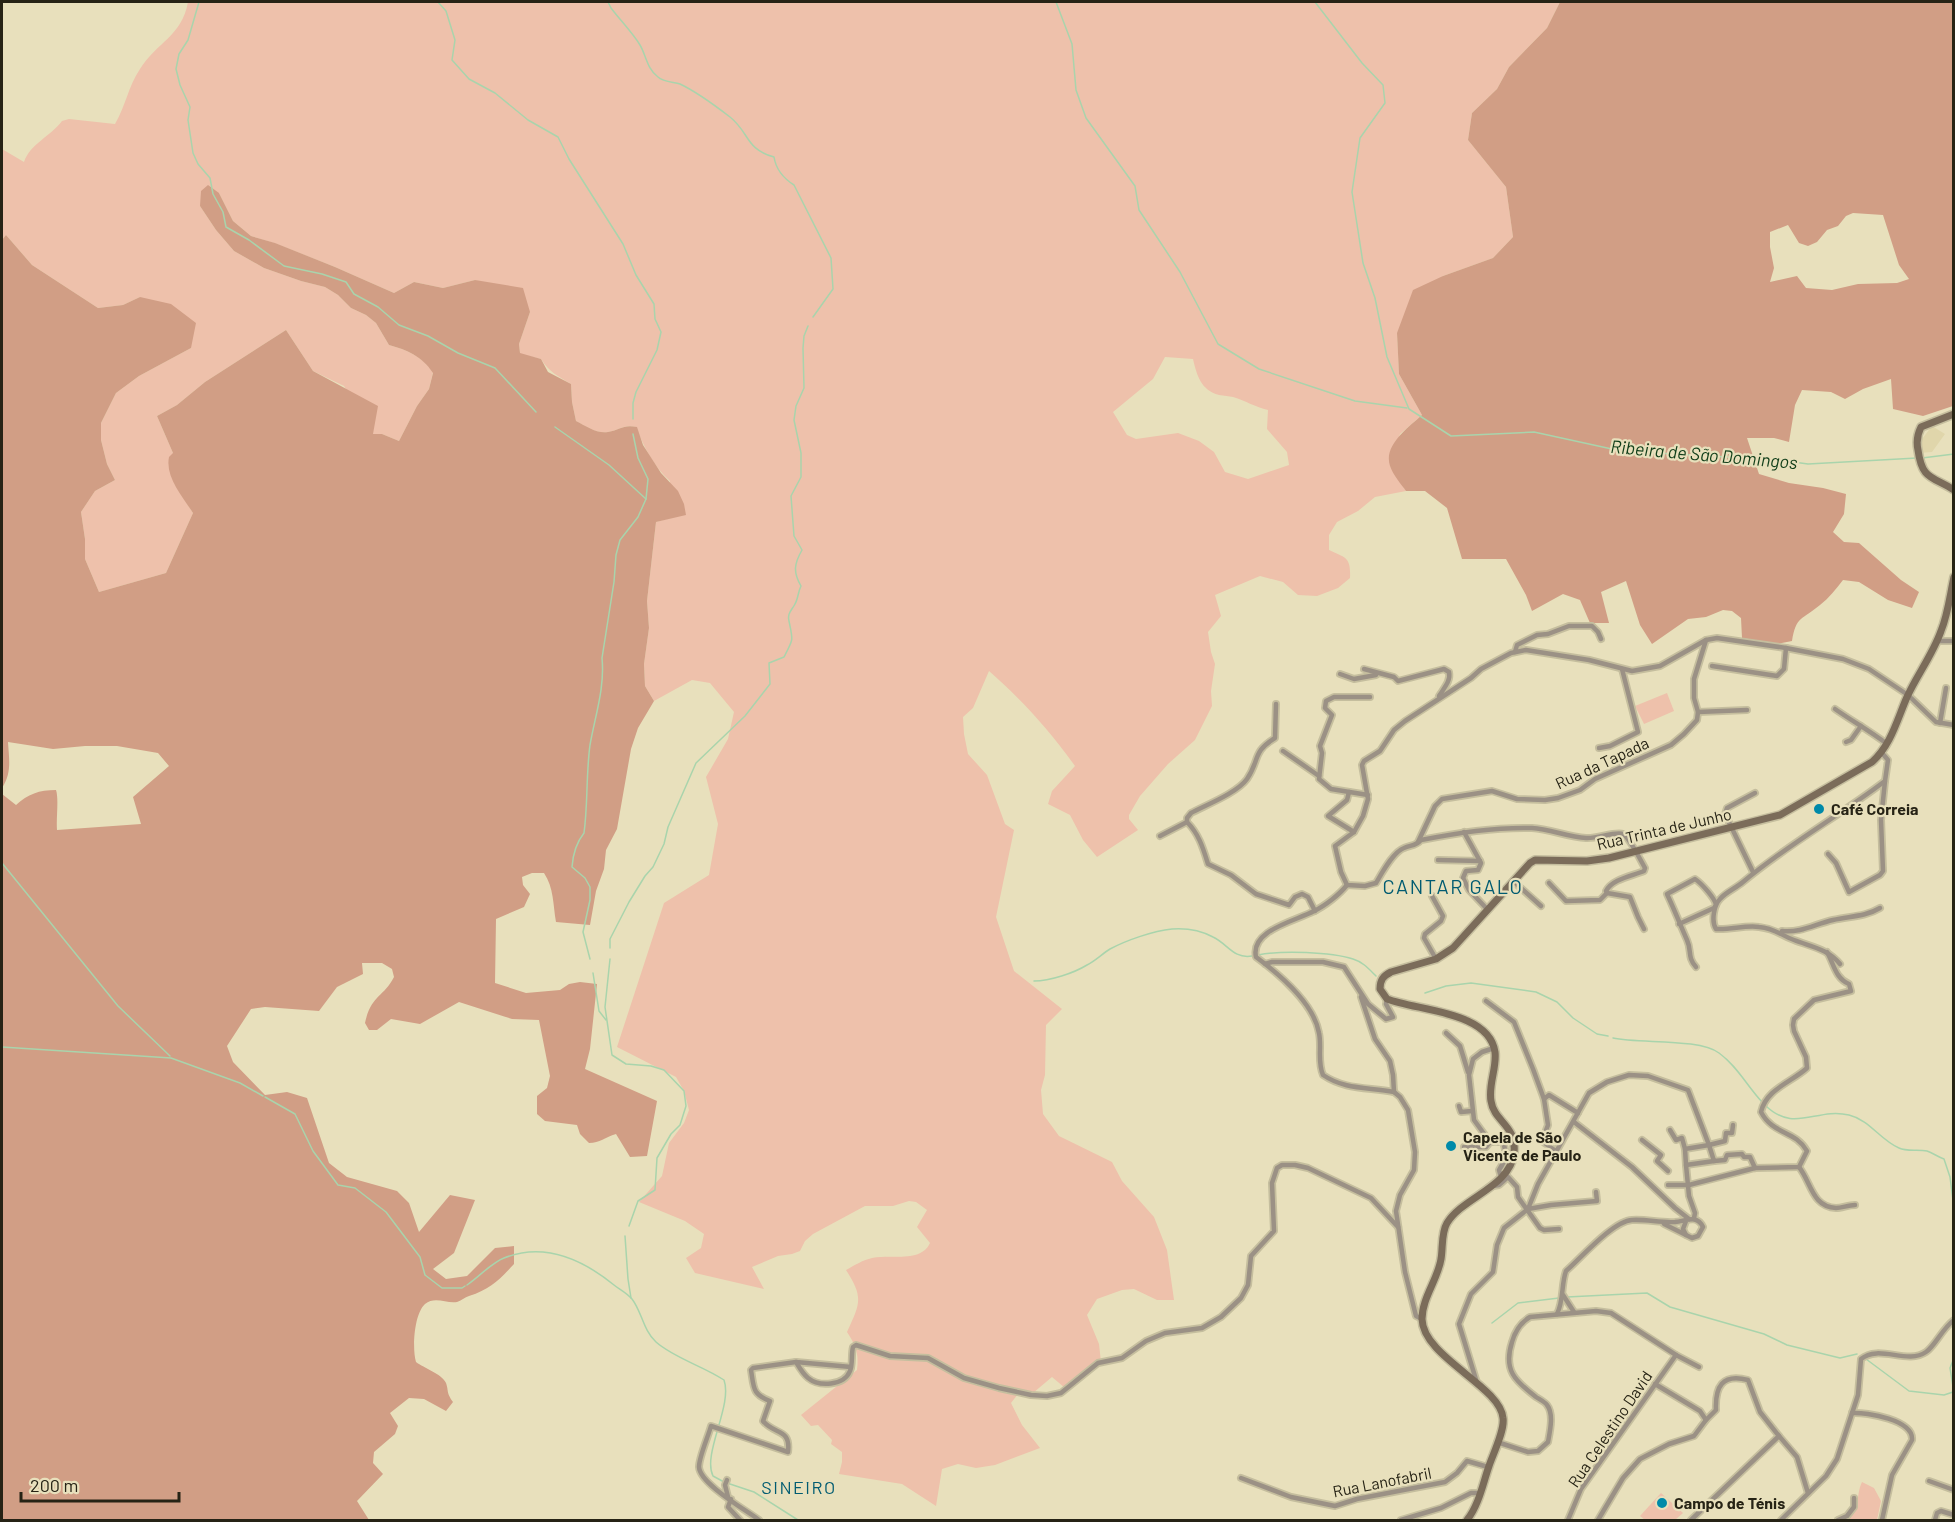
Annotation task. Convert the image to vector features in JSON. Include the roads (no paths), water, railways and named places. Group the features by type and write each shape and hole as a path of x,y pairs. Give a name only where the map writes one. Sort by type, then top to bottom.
{"street":[{"path":"1953,414 1921,427 1917,442 1921,468 1932,478 1953,490"},
{"name":"Rua Trinta de Junho","path":"1387,999 1380,988 1380,981 1384,975 1436,959 1453,948 1535,860 1587,861 1635,852 1780,815 1872,762 1882,753 1887,744 1908,695 1937,641 1947,613 1953,577"},
{"path":"1515,652 1517,645 1527,640 1569,626 1592,626 1601,639"},
{"path":"1347,885 1341,872 1335,846 1354,832 1363,816 1368,795 1362,765 1364,761 1380,751 1394,730 1405,721 1493,661 1515,652 1526,650 1589,660 1632,671 1660,666 1706,640 1717,638 1786,648 1857,663 1908,695 1936,722 1953,725"},
{"path":"1706,640 1694,679 1694,698 1698,712 1747,710"},
{"path":"1937,641 1953,640"},
{"path":"1712,666 1777,676 1784,669 1786,648"},
{"path":"1364,669 1394,677 1398,681 1444,669 1449,672 1450,676 1438,698"},
{"path":"1599,748 1610,746 1638,732 1622,669"},
{"path":"1340,674 1354,679 1378,674"},
{"path":"1940,723 1946,688"},
{"path":"1319,776 1322,753 1320,746 1332,715 1325,708 1326,701 1334,698 1370,697"},
{"path":"1160,836 1187,822 1191,813 1232,791 1247,779 1263,746 1275,738 1276,704"},
{"path":"1835,709 1868,729 1887,744"},
{"name":"Rua da Tapada","path":"1417,844 1435,806 1442,800 1492,791 1517,799 1557,798 1580,790 1595,778 1671,745 1697,720 1698,712"},
{"path":"1846,742 1851,740 1861,726"},
{"path":"1283,751 1319,776 1319,779 1331,789 1368,795"},
{"path":"1828,854 1836,863 1849,892 1880,875 1882,871 1881,820 1889,766 1888,760 1882,753"},
{"path":"1679,924 1714,908 1722,897 1753,872 1885,781"},
{"path":"1349,792 1347,800 1328,816 1354,832"},
{"path":"1753,872 1725,814 1727,808 1755,793"},
{"path":"1187,822 1202,844 1208,864 1231,874 1256,894 1265,898 1289,905 1295,897 1302,894 1308,897 1315,911"},
{"path":"1422,1319 1416,1316 1412,1303 1398,1227 1398,1203 1416,1164 1408,1110 1394,1092 1345,1086 1334,1083 1323,1075 1319,1061 1319,1033 1307,1005 1256,957 1254,952 1260,938 1315,911 1347,885 1365,886 1376,883 1384,869 1402,848 1417,844 1421,840 1479,829 1535,828 1586,838 1618,833 1625,835 1644,866 1644,871 1608,886 1607,893 1600,900 1566,901 1549,883"},
{"path":"1464,832 1480,861 1478,870 1466,871 1463,878 1469,890 1487,909"},
{"path":"1438,860 1480,861"},
{"path":"1696,967 1689,958 1688,945 1667,894 1695,879 1715,900 1713,919 1716,928 1759,927 1795,932 1835,919 1869,914 1880,908"},
{"path":"1513,881 1541,906"},
{"path":"1607,893 1630,897 1644,928"},
{"path":"1432,896 1443,916 1441,921 1425,934 1424,938 1436,959"},
{"path":"1779,931 1792,940 1833,955 1840,964"},
{"path":"1799,1167 1807,1151 1798,1139 1778,1131 1769,1124 1761,1112 1764,1104 1784,1083 1792,1080 1807,1068 1806,1057 1794,1031 1794,1019 1820,997 1842,994 1851,989 1849,984 1837,976 1827,952"},
{"path":"1265,964 1279,962 1335,964 1350,974 1368,1004 1386,1019 1393,1017 1386,1004 1387,999 1468,1021 1488,1034 1494,1048 1495,1063 1490,1094 1491,1104 1511,1131 1514,1140 1512,1164 1501,1177 1446,1224 1441,1261 1424,1306 1422,1319 1428,1338 1441,1353 1498,1405 1504,1421 1467,1521"},
{"path":"1360,993 1375,1039 1390,1061 1394,1075 1394,1092"},
{"path":"1486,1001 1514,1022 1544,1099 1548,1125 1542,1141 1557,1152"},
{"path":"1446,1033 1460,1046 1469,1075 1472,1111 1478,1128 1490,1142 1503,1142 1505,1147 1504,1164 1499,1170 1501,1177"},
{"path":"1469,1075 1473,1059 1482,1052 1494,1048"},
{"path":"1528,1209 1538,1184 1575,1122 1589,1093 1607,1082 1629,1075 1648,1076 1688,1090 1714,1161"},
{"path":"1544,1099 1549,1095 1578,1113"},
{"path":"1458,1106 1461,1112 1472,1111"},
{"path":"1575,1122 1632,1167 1675,1208 1690,1219 1702,1224 1701,1234 1692,1238 1662,1223"},
{"path":"1685,1149 1725,1141 1726,1133 1732,1133 1733,1125"},
{"path":"1670,1130 1676,1140 1682,1138 1689,1196 1695,1213 1683,1229 1686,1235"},
{"path":"1642,1140 1661,1155 1657,1161 1668,1171"},
{"path":"1464,1147 1486,1147 1490,1142"},
{"path":"1686,1165 1725,1160 1727,1155 1742,1154 1744,1157 1750,1157 1755,1168"},
{"path":"796,1362 808,1378 833,1384 844,1380 851,1367 855,1346 890,1356 927,1358 964,1378 999,1388 1031,1395 1047,1396 1061,1393 1098,1363 1122,1358 1146,1341 1165,1333 1202,1328 1221,1317 1241,1298 1248,1285 1251,1256 1274,1231 1272,1183 1277,1168 1282,1165 1308,1168 1371,1198 1398,1227"},
{"path":"1668,1185 1689,1185 1755,1168 1799,1167"},
{"path":"1799,1167 1814,1197 1821,1203 1836,1208 1855,1205"},
{"path":"1491,1186 1499,1185 1508,1178 1517,1187 1518,1197 1540,1228 1559,1229"},
{"path":"1478,1385 1459,1323 1471,1294 1494,1272 1497,1245 1504,1228 1528,1209 1597,1201 1596,1192"},
{"path":"1670,1222 1676,1218 1675,1208"},
{"path":"1557,1314 1563,1295 1563,1280 1566,1271 1614,1228 1630,1220 1662,1223 1690,1219"},
{"path":"1563,1295 1575,1312"},
{"path":"1497,1442 1528,1452 1538,1451 1548,1442 1551,1419 1548,1405 1517,1381 1510,1370 1509,1358 1514,1335 1521,1322 1530,1317 1575,1312 1611,1313 1676,1355 1699,1367"},
{"path":"1781,1521 1826,1476 1837,1459 1858,1395 1862,1359 1866,1355 1875,1353 1913,1356 1926,1352 1942,1330 1953,1320"},
{"name":"Rua Celestino David","path":"1568,1521 1581,1489 1676,1355"},
{"path":"759,1521 703,1478 699,1467 711,1426 788,1452 788,1440 783,1433 766,1425 764,1421 770,1401 758,1396 751,1370 796,1362 851,1367"},
{"path":"1599,1520 1623,1478 1640,1459 1669,1444 1694,1436 1716,1410 1719,1385 1724,1381 1742,1378 1751,1384 1760,1412 1797,1457 1808,1493"},
{"path":"1655,1383 1700,1411 1706,1420"},
{"path":"1852,1413 1864,1412 1883,1416 1910,1431 1912,1440 1892,1475 1882,1521"},
{"path":"1693,1519 1779,1436"},
{"name":"Rua Lanofabril","path":"1241,1478 1291,1497 1335,1506 1357,1499 1445,1482 1467,1461 1488,1467"},
{"path":"1929,1481 1953,1490"},
{"path":"726,1483 728,1507 740,1521"},
{"path":"1401,1521 1441,1508 1471,1492 1479,1493"},
{"path":"1838,1521 1847,1516 1854,1507 1854,1498"},
{"path":"1935,1521 1937,1513 1941,1511 1953,1515"}],"waterway":[{"path":"199,2 188,40 179,54 176,69 190,107 188,120 193,153 198,164 210,178 213,194 223,212 226,227 249,240 284,266 346,282 354,294 378,307 399,325 428,336 458,353 495,368 536,412"},
{"path":"438,2 446,11 455,40 452,60 469,79 495,93 528,120 558,137 569,159 623,244 636,275 654,304 655,319 661,332 657,350 636,392 633,419"},
{"path":"608,2 640,45 654,74 660,79 686,87 730,117 758,150 774,157 776,166 794,185 831,258 833,289 813,317"},
{"path":"1056,2 1072,44 1076,90 1086,118 1135,186 1139,210 1180,272 1218,344 1259,369 1355,401 1407,408"},
{"name":"Ribeira de São Domingos","path":"1315,2 1362,63 1383,85 1385,103 1360,138 1352,192 1363,263 1375,298 1387,357 1409,409 1451,436 1534,432 1621,451 1779,460 1808,464 1917,458"},
{"path":"610,948 610,939 629,902 653,867 664,844 668,827 696,763 745,716 770,684 769,663 784,657 791,643 789,616 801,586 796,568 802,550 794,536 791,496 801,477 801,453 794,420 796,406 804,388 803,348 808,326"},
{"path":"555,427 609,465 646,499 638,517 620,540 616,555 602,658 601,691 590,745 584,833 577,844 572,862 572,867 585,878 590,887 590,900 583,932 590,959"},
{"path":"633,434 638,458 648,479 646,499"},
{"name":"Ribeira de São Domingos","path":"1922,458 1954,454"},
{"path":"2,863 118,1006 170,1056"},
{"path":"1034,981 1069,974 1124,942 1172,929 1188,929 1203,933 1218,940 1235,953 1252,956"},
{"path":"1258,955 1293,952 1344,957 1360,962 1376,976"},
{"path":"610,959 605,1007 612,1055 626,1064 651,1066 664,1070 684,1091 686,1106 680,1125 671,1134 657,1158 655,1190 638,1201 629,1226"},
{"path":"593,973 599,1011 606,1020"},
{"path":"1425,993 1446,986 1471,983 1536,992 1557,1002 1573,1018 1597,1034 1608,1036"},
{"path":"1613,1038 1684,1043 1710,1048 1731,1064 1762,1102"},
{"path":"2,1047 171,1058 240,1083 263,1096"},
{"path":"265,1097 295,1114 313,1151 338,1185 355,1188 386,1212 420,1257 425,1275 442,1288 465,1286"},
{"path":"1765,1105 1786,1118 1796,1119 1837,1113 1849,1115 1863,1121 1899,1148 1927,1151 1944,1159 1950,1177 1954,1208"},
{"path":"625,1236 631,1298"},
{"path":"467,1285 499,1260 534,1252 562,1256 602,1276 632,1299 648,1332 663,1348 724,1380 725,1402 711,1455 713,1476 754,1492 798,1520"},
{"path":"1567,1297 1647,1293 1670,1307 1764,1334 1787,1345 1840,1358 1857,1354"},
{"path":"1492,1323 1518,1303 1559,1298"},
{"path":"1954,1358 1950,1368 1954,1393"},
{"path":"1866,1359 1909,1391 1944,1395 1953,1392"}],"place":[{"name":"Café Correia","path":"1819,809"},
{"name":"Capela de São Vicente de Paulo","path":"1451,1146"},
{"name":"Campo de Ténis","path":"1662,1503"}],"district":[{"name":"CANTAR GALO","path":"1453,887"},
{"name":"SINEIRO","path":"799,1488"}]}
